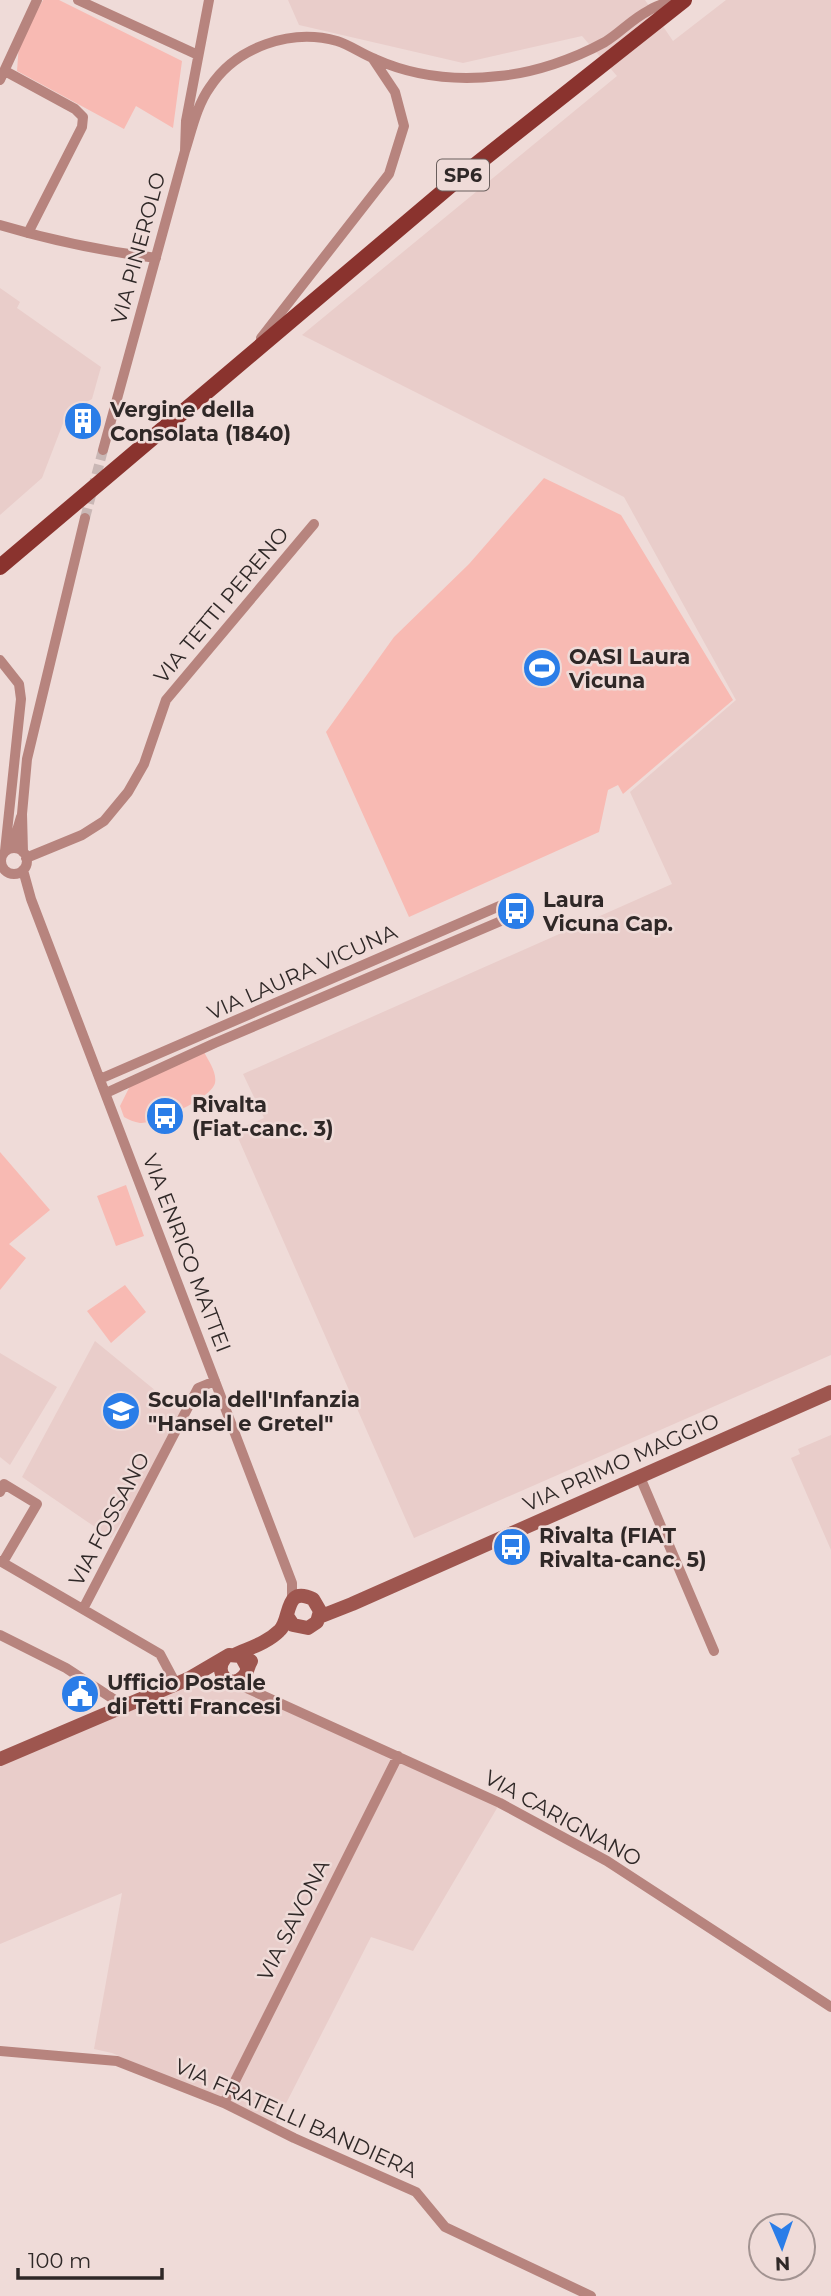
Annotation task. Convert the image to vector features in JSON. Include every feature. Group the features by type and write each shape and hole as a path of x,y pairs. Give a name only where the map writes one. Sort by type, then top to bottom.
{"main road":[{"name":"SP6","path":"0,567 458,179 684,0"},
{"name":"VIA PRIMO MAGGIO","path":"314,1605 352,1604 831,1392"},
{"path":"0,1759 182,1681 260,1644 278,1633 292,1601 302,1596 314,1605 313,1626 298,1628 255,1656 242,1679 182,1681"},
{"path":"287,1616 298,1628"},
{"path":"230,1656 243,1659 247,1667"},
{"path":"228,1679 220,1667 230,1656"}],"street":[{"path":"28,233 82,127 83,117 75,108 3,69 37,0"},
{"path":"78,0 198,55"},
{"name":"VIA PINEROLO","path":"103,450 185,151 186,121 209,0"},
{"path":"185,151 208,88 232,62 250,50 286,39 321,39 348,45 373,59 411,73 450,79 500,76 541,67 584,52 606,41 647,11 672,0"},
{"path":"247,356 389,174 404,126 395,92 373,59"},
{"path":"0,225 123,254 156,258"},
{"path":"25,855 22,814 27,759 85,519"},
{"name":"VIA TETTI PERENO","path":"25,855 82,835 104,821 128,792 144,764 166,700 314,524"},
{"path":"0,660 19,684 21,699 8,849"},
{"path":"22,814 8,849 1,857 7,871 25,855"},
{"path":"8,849 25,855"},
{"name":"VIA ENRICO MATTEI","path":"7,871 31,899 292,1583 292,1601"},
{"name":"VIA LAURA VICUNA","path":"100,1079 518,898"},
{"name":"VIA LAURA VICUNA","path":"106,1093 215,1043 508,918"},
{"name":"VIA FOSSANO","path":"83,1609 198,1388 215,1381"},
{"path":"640,1477 714,1651"},
{"path":"0,1492 4,1484 37,1504 1,1561 160,1654 182,1681"},
{"name":"VIA ENRICO MATTEI","path":"292,1583 314,1605"},
{"path":"0,1635 66,1668 124,1706"},
{"path":"247,1667 250,1679 260,1693"},
{"name":"VIA CARIGNANO","path":"228,1679 500,1802 607,1861 831,2007"},
{"name":"VIA SAVONA","path":"224,2103 398,1756"},
{"name":"VIA FRATELLI BANDIERA","path":"0,2051 117,2061 224,2103 294,2138 416,2192 445,2227 591,2296"}],"shaded area":[{"path":"43,0 59,0 182,61 173,128 136,106 124,129 17,71 19,43"},
{"path":"288,0 645,0 673,41 726,0 831,0 831,1355 414,1538 235,1131 264,1118 243,1074 672,884 630,792 736,700 624,497 302,335 617,76 582,36 463,63 299,25"},
{"path":"0,288 20,302 17,308 101,367 92,399 67,413 42,478 0,515"},
{"name":"OASI Laura Vicuna","path":"544,478 621,515 733,700 623,794 618,785 608,790 599,832 409,917 326,732 394,637 469,564"},
{"path":"204,1052 215,1075 215,1083 204,1096 170,1115 148,1122 138,1123 124,1117 120,1106 131,1084"},
{"path":"0,1152 50,1210 9,1244 26,1258 0,1290"},
{"path":"126,1185 144,1236 116,1246 97,1196"},
{"path":"125,1285 146,1312 111,1343 87,1311"},
{"path":"95,1341 184,1414 111,1538 22,1477"},
{"path":"0,1353 57,1387 10,1465 0,1457"},
{"path":"831,1435 831,1550 791,1458 800,1454 798,1449"},
{"path":"176,1684 260,1693 500,1803 413,1951 371,1937 275,2125 112,2053 94,2049 122,1893 0,1944 0,1759"}],"tunnel":[{"path":"85,518 103,450"}],"place":[{"name":"Vergine della Consolata (1840)","path":"83,421"},
{"name":"OASI Laura Vicuna","path":"542,668"},
{"name":"Laura Vicuna Cap.","path":"516,911"},
{"name":"Rivalta (Fiat-canc. 3)","path":"165,1116"},
{"name":"Scuola dell'Infanzia \"Hansel e Gretel\"","path":"121,1411"},
{"name":"Rivalta (FIAT Rivalta-canc. 5)","path":"512,1547"},
{"name":"Ufficio Postale di Tetti Francesi","path":"80,1694"}]}
